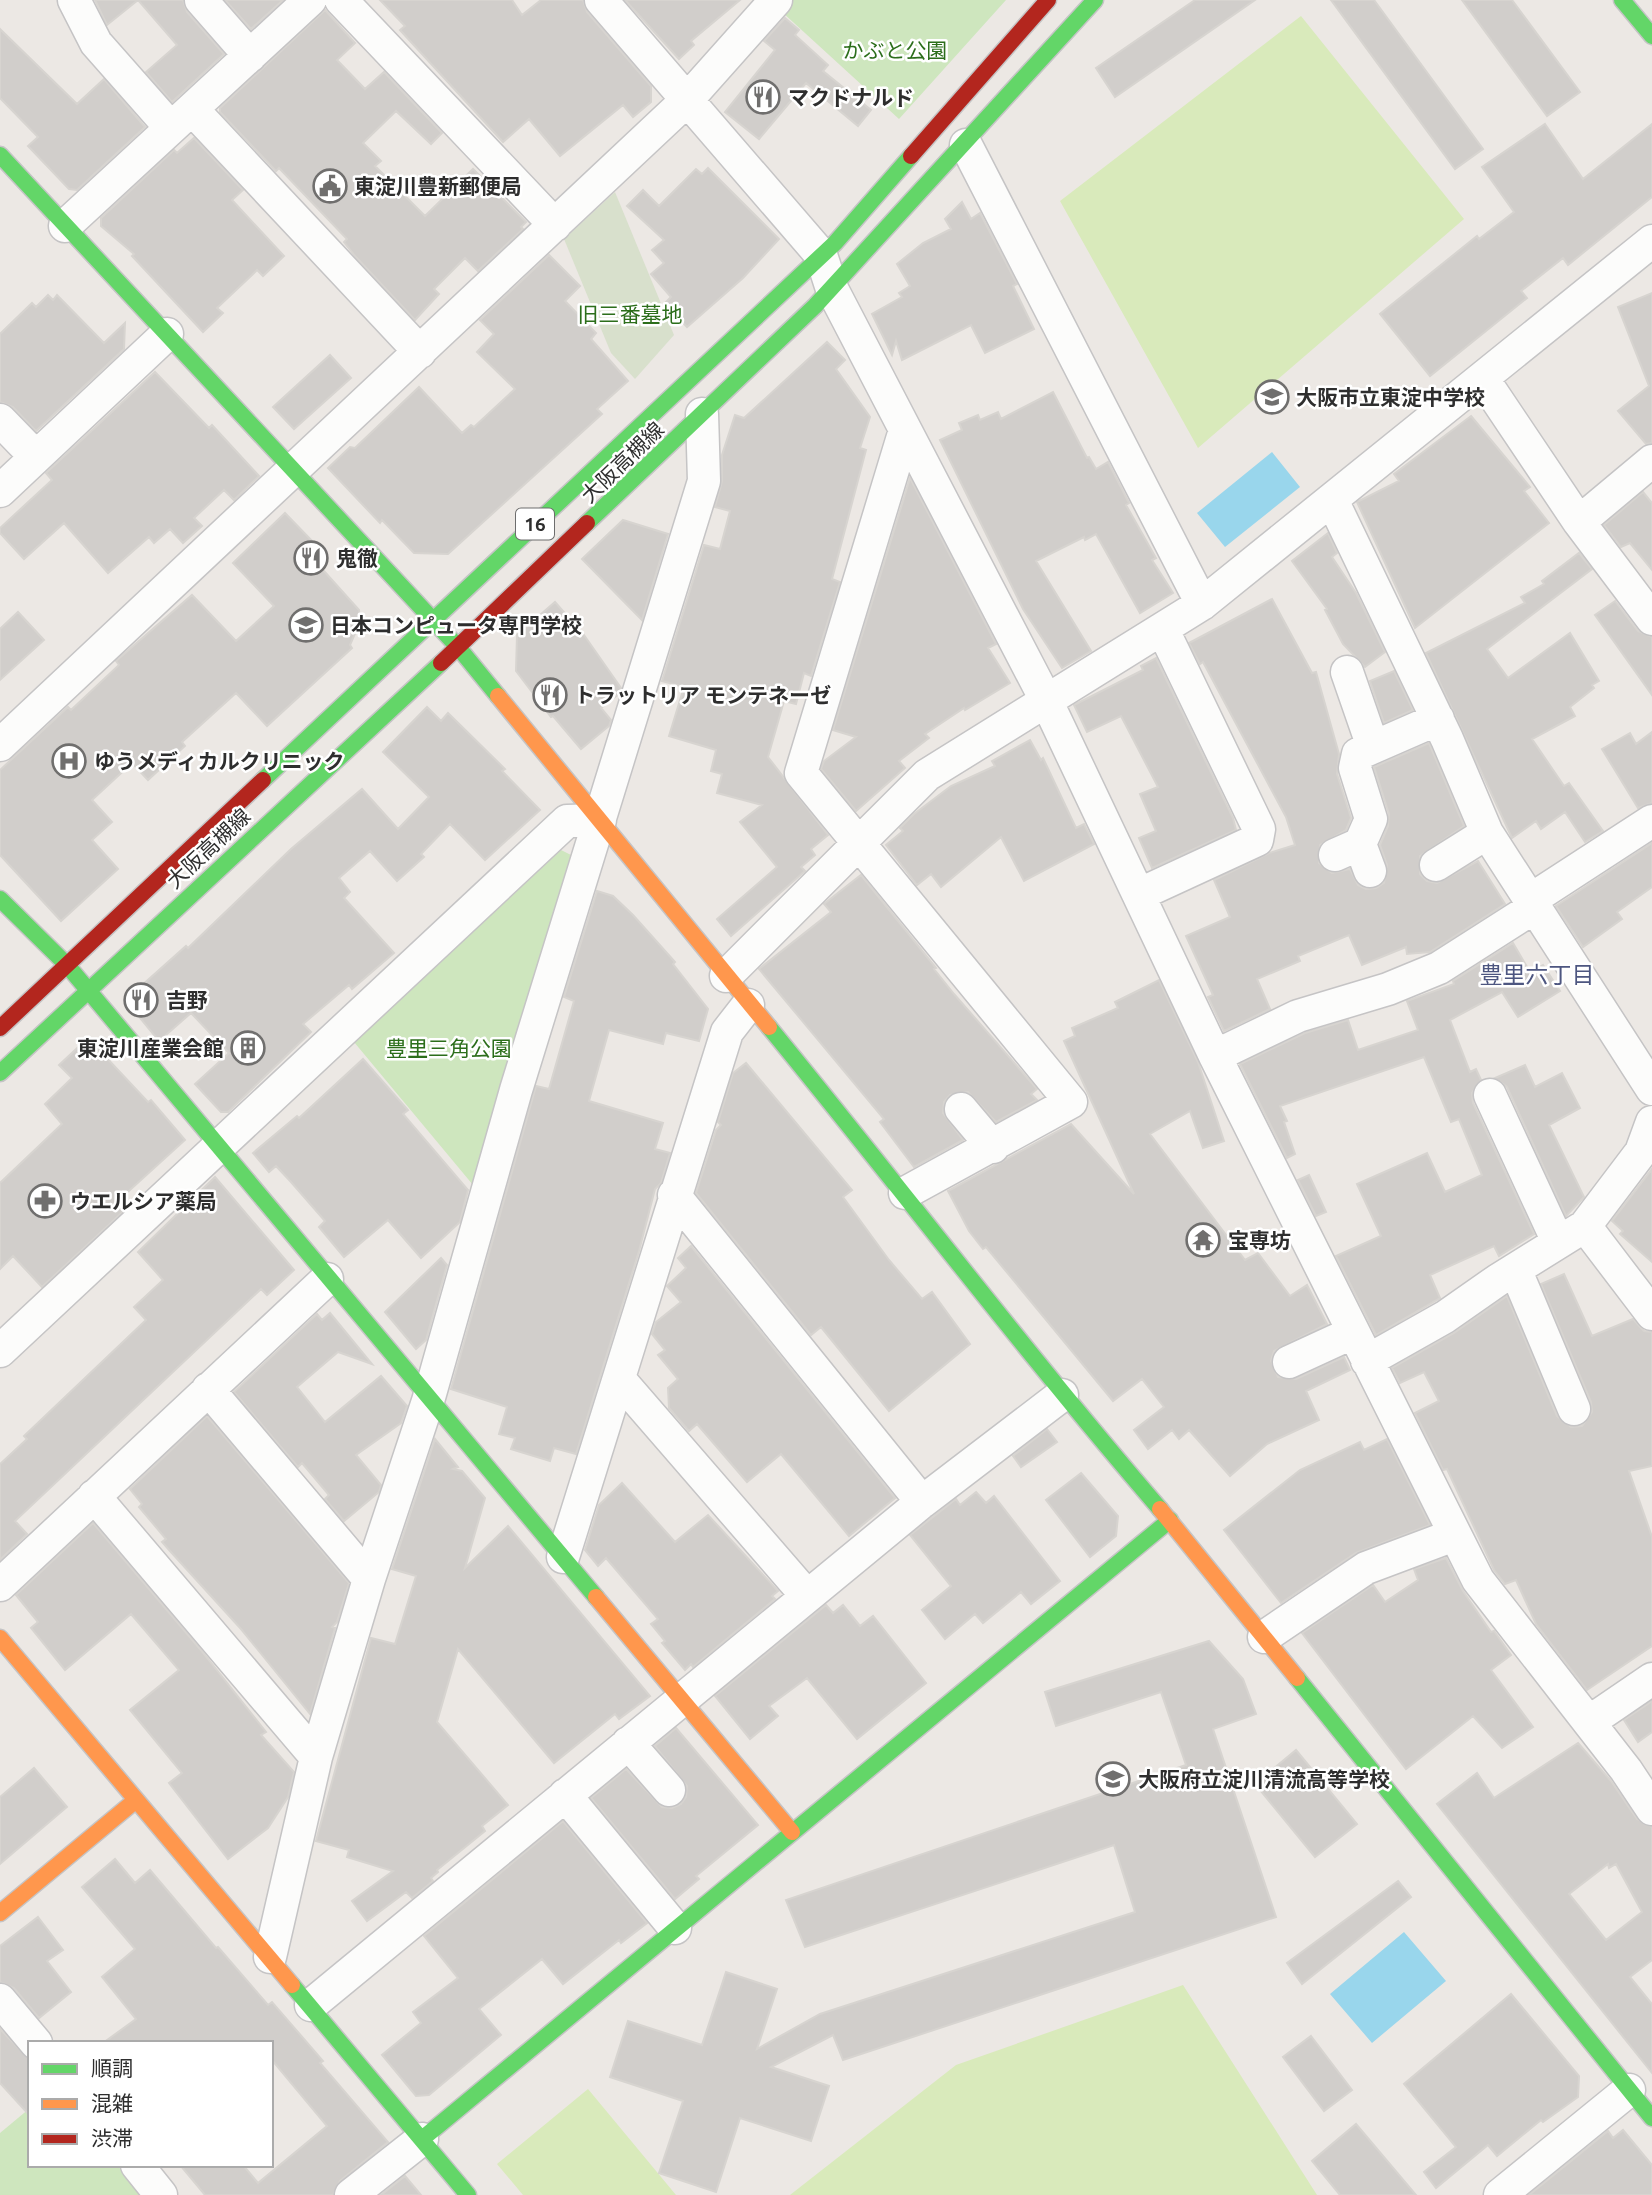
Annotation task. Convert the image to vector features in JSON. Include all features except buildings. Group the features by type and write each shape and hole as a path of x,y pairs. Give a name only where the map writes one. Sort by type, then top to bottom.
{"street":[{"path":"74,0 96,43 182,118 420,352"},
{"path":"201,0 250,55"},
{"path":"65,226 310,0"},
{"path":"341,0 555,225"},
{"path":"601,0 821,255 831,289 1047,702 1163,940 1159,942 1214,1056 1478,1580 1589,1722 1652,1809"},
{"path":"0,745 687,101 776,0"},
{"name":"大阪高槻線","path":"0,1028 844,233 1048,0"},
{"name":"大阪高槻線","path":"0,1073 458,647 831,289 967,145 1095,0"},
{"path":"1622,0 1652,36"},
{"path":"967,145 1202,604"},
{"path":"0,155 458,647 748,1005 905,1193 1062,1395 1170,1520 1652,2118"},
{"path":"726,976 927,775 1202,604 1652,241"},
{"path":"0,491 167,334"},
{"path":"1483,379 1579,522 1652,620"},
{"path":"270,1956 316,1757 369,1580 428,1401 516,1090 704,481 702,414"},
{"path":"0,420 36,457"},
{"path":"905,430 801,773 1071,1102 905,1193"},
{"path":"1579,522 1652,461"},
{"path":"1332,500 1437,719 1487,833 1652,1089"},
{"path":"1140,894 1257,840 1259,829 1163,630"},
{"path":"1347,672 1373,747"},
{"path":"1355,857 1371,819 1355,768 1358,754 1437,719"},
{"path":"0,1351 566,821 600,820"},
{"path":"1214,1056 1298,1016 1388,989 1439,968 1533,908 1535,897 1652,821"},
{"path":"1436,865 1487,833"},
{"path":"0,899 67,965 428,1401 563,1557 792,1832"},
{"path":"563,1557 727,1032 748,1005"},
{"path":"1490,1095 1558,1242"},
{"path":"961,1109 993,1147"},
{"path":"1367,1361 1445,1317 1586,1226 1642,1152 1652,1122"},
{"path":"674,1195 922,1502"},
{"path":"1586,1226 1652,1314"},
{"path":"1516,1271 1574,1409"},
{"path":"0,1585 327,1279"},
{"path":"1289,1362 1352,1333"},
{"path":"619,1379 807,1596"},
{"path":"208,1389 369,1580"},
{"path":"311,2005 922,1502 1062,1395"},
{"path":"94,1496 316,1757"},
{"path":"351,2195 1170,1520"},
{"path":"1264,1637 1366,1568 1454,1535"},
{"path":"0,1638 270,1956 468,2195"},
{"path":"1589,1722 1652,1679"},
{"path":"628,1744 669,1790"},
{"path":"565,1795 675,1928"},
{"path":"0,1913 136,1800"},
{"path":"0,2000 34,2041"},
{"path":"1500,2195 1629,2090"},
{"path":"139,2167 162,2195"}],"green space":[{"name":"かぶと公園","path":"792,0 1006,0 899,119 782,12"},
{"path":"1301,16 1464,219 1198,448 1060,201"},
{"name":"旧三番墓地","path":"615,192 674,335 635,379 611,353 564,239"},
{"name":"豊里三角公園","path":"561,850 577,858 478,1191 354,1042"},
{"path":"1183,1985 1317,2195 790,2195 956,2065"},
{"path":"588,2089 676,2195 523,2195 497,2164"},
{"path":"28,2110 28,2167 119,2167 142,2195 0,2195 0,2133"}],"water":[{"path":"1272,452 1300,487 1225,547 1197,513"},
{"path":"1404,1932 1446,1981 1372,2043 1330,1994"}],"traffic: fast":[{"path":"587,523 815,306 1095,0"},
{"path":"1622,0 1652,36"},
{"path":"0,155 458,647 498,696"},
{"path":"263,780 835,243 911,156"},
{"path":"0,1073 441,663"},
{"path":"0,899 67,965 596,1597"},
{"path":"769,1027 1060,1390 1160,1509"},
{"path":"422,2139 1170,1520"},
{"path":"1297,1678 1652,2118"},
{"path":"292,1985 468,2195"}],"traffic: slow":[{"path":"498,696 769,1027"},
{"path":"1160,1509 1297,1678"},
{"path":"596,1597 792,1832"},
{"path":"0,1638 292,1985"},
{"path":"0,1913 136,1800"}],"traffic: jam":[{"path":"911,156 1048,0"},
{"path":"441,663 587,523"},
{"path":"0,1028 263,780"}],"place":[{"name":"マクドナルド","path":"763,97"},
{"name":"東淀川豊新郵便局","path":"330,186"},
{"name":"大阪市立東淀中学校","path":"1272,397"},
{"name":"鬼徹","path":"311,558"},
{"name":"日本コンピュータ専門学校","path":"306,625"},
{"name":"トラットリア モンテネーゼ","path":"550,695"},
{"name":"ゆうメディカルクリニック","path":"69,761"},
{"name":"吉野","path":"141,1000"},
{"name":"東淀川産業会館","path":"248,1048"},
{"name":"ウエルシア薬局","path":"45,1201"},
{"name":"宝専坊","path":"1203,1240"},
{"name":"大阪府立淀川清流高等学校","path":"1113,1779"}],"district":[{"name":"豊里六丁目","path":"1537,974"}]}
